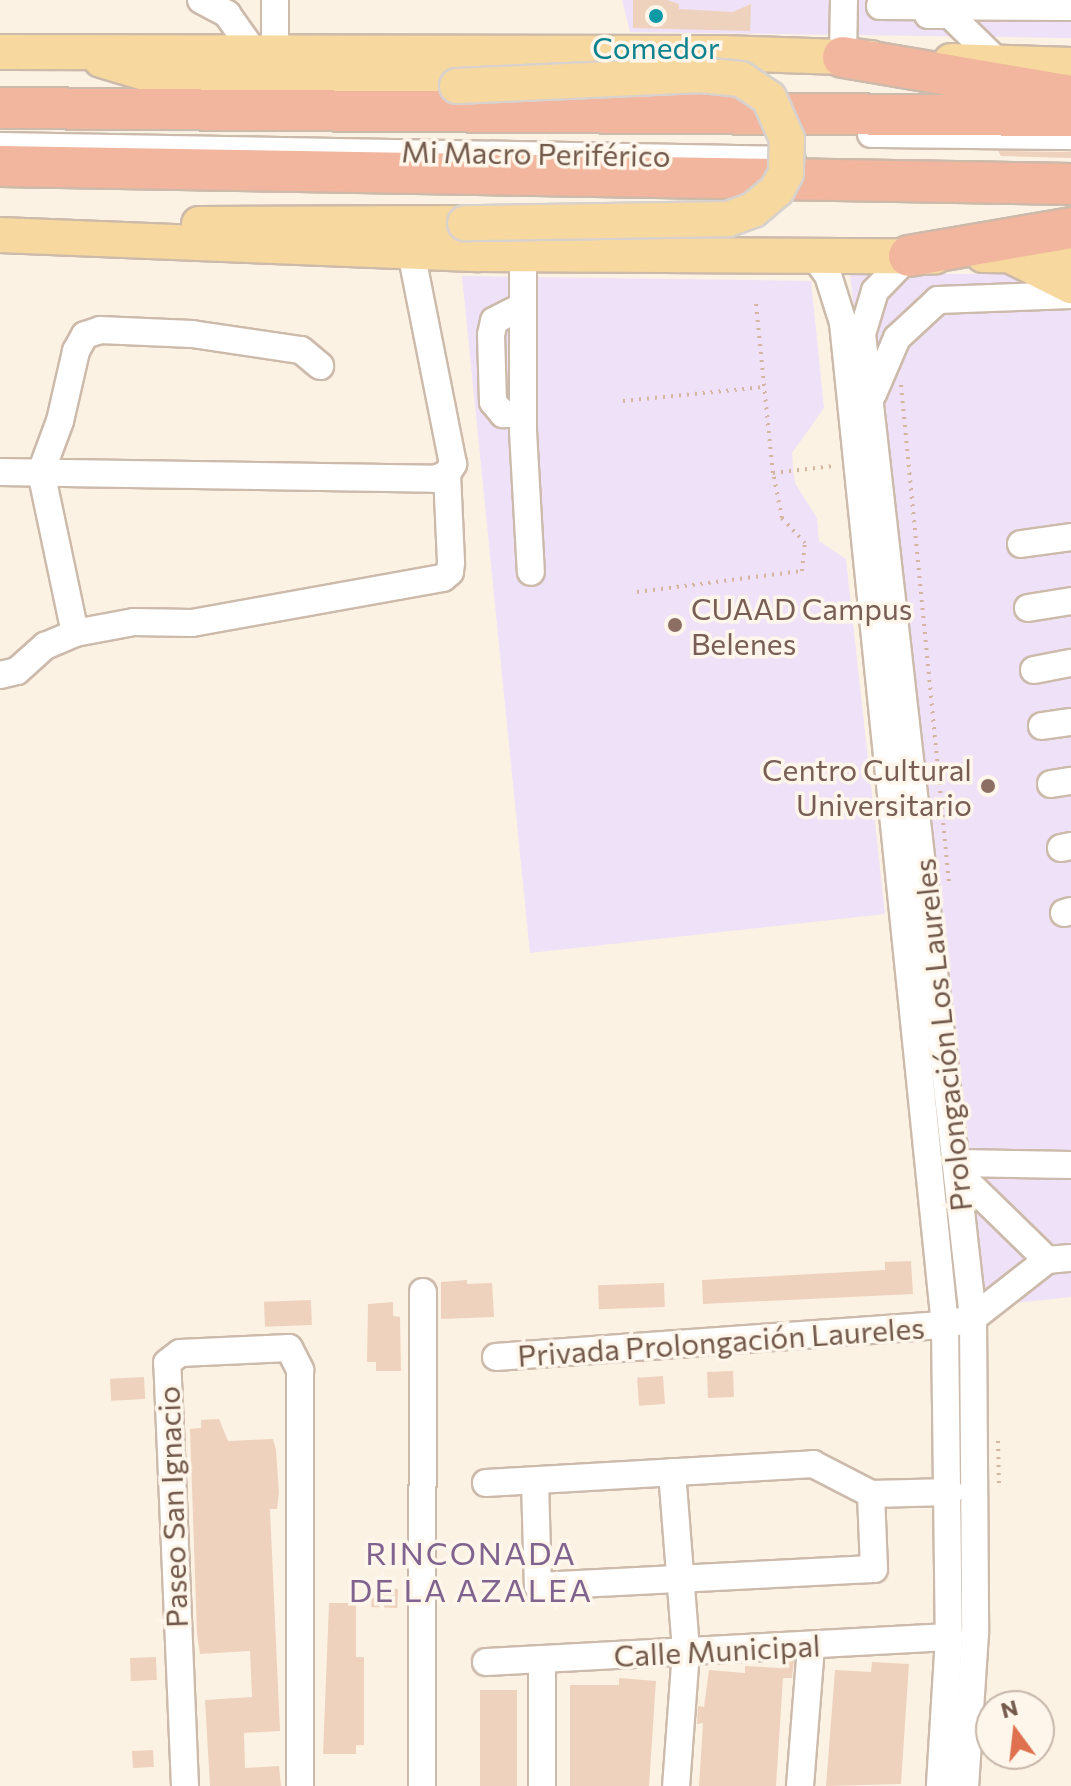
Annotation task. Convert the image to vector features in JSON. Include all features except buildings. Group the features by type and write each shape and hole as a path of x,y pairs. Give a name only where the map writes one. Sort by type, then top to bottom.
{"highway":[{"path":"843,57 1071,96"},
{"path":"0,108 1071,116"},
{"path":"0,166 1071,184"},
{"path":"909,256 1071,228"}],"main road":[{"path":"0,52 843,57 1071,65"},
{"path":"81,53 148,78 457,86 701,75 741,79 769,98 787,139 786,173 777,190 741,216 635,224 165,225 114,228 89,239"},
{"path":"0,235 523,254 1071,256"},
{"path":"1011,255 1071,286"}],"street":[{"path":"201,0 227,14 265,52"},
{"path":"265,52 275,0"},
{"path":"843,57 844,0"},
{"path":"971,6 986,16 1071,18"},
{"path":"880,7 1071,7"},
{"path":"880,7 950,15 999,63"},
{"name":"Mi Macro Periférico","path":"0,130 1071,136"},
{"name":"Mi Macro Periférico","path":"0,146 1071,164"},
{"path":"0,675 17,671 45,646 75,633 134,622 192,623 443,578 450,572 447,474 453,464 411,251"},
{"path":"523,254 521,307 494,321 491,335 493,402 503,414 523,414 531,572"},
{"name":"Prolongación Los Laureles","path":"814,256 837,298 870,409 915,892 945,1325 950,1492 949,1637 940,1786"},
{"name":"Prolongación Los Laureles","path":"909,256 875,291 854,350 857,463 915,892 958,1168 973,1318 975,1633 965,1786"},
{"path":"870,409 878,375 894,343 914,317 938,300 1071,295"},
{"path":"75,633 41,472 60,421 76,351 94,331 192,334 282,346 301,350 320,366"},
{"path":"0,472 435,479 447,474"},
{"path":"1021,544 1071,537"},
{"path":"1028,608 1071,601"},
{"path":"1034,670 1071,663"},
{"path":"1042,726 1071,722"},
{"path":"958,1168 1069,1163"},
{"path":"958,1168 1059,1259 973,1318"},
{"path":"422,1786 423,1292"},
{"name":"Privada Prolongación Laureles","path":"496,1357 945,1325 973,1318"},
{"name":"Paseo San Ignacio","path":"185,1786 167,1363 180,1353 289,1348 300,1370 300,1786"},
{"path":"486,1483 813,1464 871,1494 950,1492"},
{"path":"672,1472 686,1651 676,1786"},
{"path":"535,1481 538,1586 874,1569 871,1494"},
{"name":"Calle Municipal","path":"486,1662 949,1637"},
{"path":"800,1786 811,1645"},
{"path":"542,1659 542,1786"}],"path":[{"path":"637,592 802,571 805,543 782,518 773,473 756,304"},
{"path":"623,401 764,387"},
{"path":"773,473 857,463"}],"shaded area":[{"path":"622,0 1071,0 1071,38 630,32"},
{"name":"Centro Cultural Universitario","path":"850,274 1071,274 1071,1297 962,1309"},
{"name":"CUAAD Campus Belenes","path":"462,276 811,281 824,408 792,453 793,470 795,483 817,518 819,541 846,559 885,914 530,953"}],"place":[{"name":"Comedor","path":"656,16"},
{"name":"CUAAD Campus Belenes","path":"675,625"},
{"name":"Centro Cultural Universitario","path":"988,786"}],"district":[{"name":"RINCONADA DE LA AZALEA","path":"471,1572"}]}
